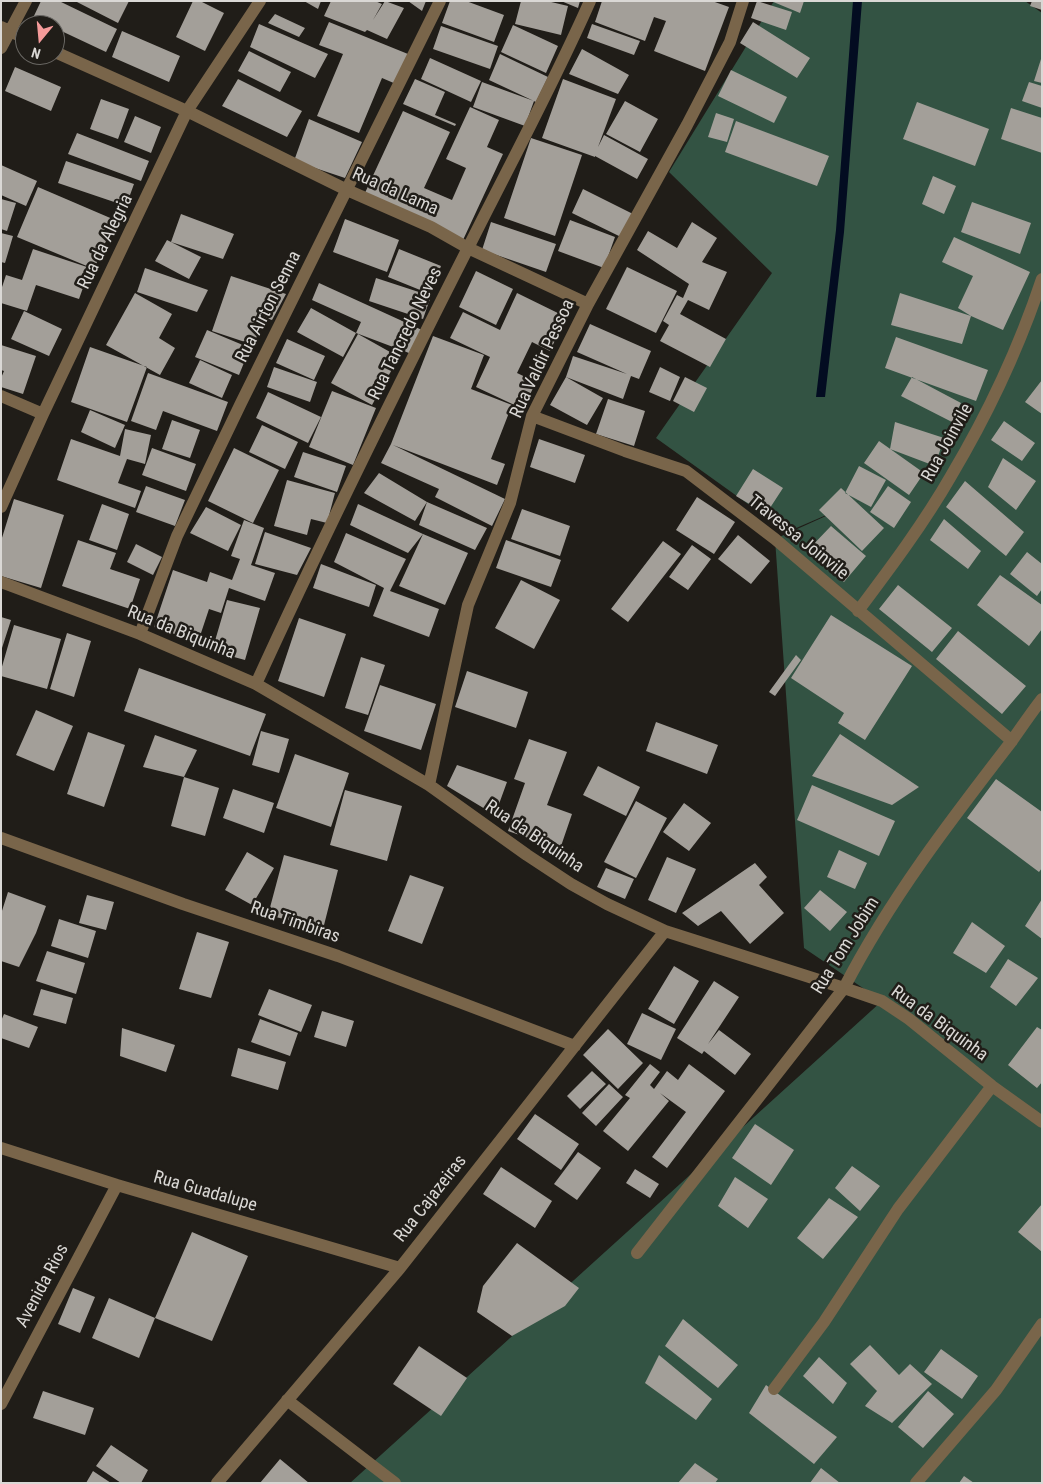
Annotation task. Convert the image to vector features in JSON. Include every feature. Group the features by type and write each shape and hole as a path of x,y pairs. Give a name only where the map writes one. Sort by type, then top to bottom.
{"street":[{"path":"1,48 5,29 26,1"},
{"name":"Rua da Alegria","path":"1,508 43,414 187,111 260,1"},
{"name":"Rua Airton Senna","path":"140,634 182,527 240,403 440,1"},
{"name":"Rua Tancredo Neves","path":"256,684 295,599 468,248 565,59 590,1"},
{"name":"Rua Valdir Pessoa","path":"429,785 468,605 510,502 532,416 588,304 688,125 730,42 743,1"},
{"name":"Rua da Lama","path":"65,56 187,111 347,190 431,227 468,248 588,304"},
{"name":"Rua Joinvile","path":"858,611 903,550 951,477 1008,368 1042,279"},
{"path":"1,396 43,414"},
{"name":"Travessa Joinvile","path":"532,416 686,471 775,539 1012,741"},
{"name":"Rua da Biquinha","path":"1,582 140,634 256,684 429,785 527,856 607,904 665,930 882,1001 909,1019 992,1086 1042,1122"},
{"name":"Rua Tom Jobim","path":"637,1253 844,988 863,952 903,887 1042,699"},
{"name":"Rua Timbiras","path":"1,838 183,904 338,956 575,1046"},
{"name":"Rua Cajazeiras","path":"217,1483 400,1268 665,930"},
{"path":"774,1389 824,1322 898,1209 992,1086"},
{"name":"Rua Guadalupe","path":"1,1148 117,1185 400,1268"},
{"name":"Avenida Rios","path":"1,1404 117,1185"},
{"path":"916,1483 996,1390 1042,1324"},
{"path":"288,1400 395,1483"}],"green space":[{"path":"774,1 1025,1 1042,13 1042,1483 350,1483 882,1001 804,948 775,539 868,497 787,532 656,438 772,273 669,172"}],"water":[{"path":"853,1 862,1 844,232 825,397 816,397 836,230"}],"building":[{"path":"41,1 59,1 117,29 106,52 65,33 65,15 34,15"},
{"path":"75,1 129,1 118,23"},
{"path":"193,1 200,1 224,13 205,51 176,37"},
{"path":"304,1 321,1 318,9"},
{"path":"331,1 375,1 382,4 373,20 385,1 404,8 387,39 367,30 365,32 324,16"},
{"path":"408,1 426,1 422,11"},
{"path":"450,1 466,1 504,15 494,42 442,23"},
{"path":"521,1 547,1 568,6 561,35 515,24"},
{"path":"561,1 580,1 578,8"},
{"path":"602,1 712,1 729,7 705,71 654,51 666,21 654,17 645,41 595,22"},
{"path":"757,1 792,12 786,30 751,18"},
{"path":"771,1 804,1 800,13"},
{"path":"1032,1 1042,1 1042,10 1030,6"},
{"path":"275,14 305,28 299,37 268,23"},
{"path":"329,22 408,54 396,84 382,78 359,133 317,116 343,54 319,45"},
{"path":"753,22 810,58 797,78 740,43"},
{"path":"259,24 328,54 315,78 250,47"},
{"path":"592,24 640,41 634,55 587,38"},
{"path":"513,25 558,46 546,73 501,52"},
{"path":"441,26 498,46 490,69 433,49"},
{"path":"122,31 180,56 169,82 112,57"},
{"path":"582,49 629,75 618,94 569,74"},
{"path":"249,51 291,72 280,92 238,71"},
{"path":"500,54 548,77 536,102 489,80"},
{"path":"430,58 481,81 471,102 421,79"},
{"path":"1042,59 1042,83 1034,81"},
{"path":"15,67 61,87 51,111 5,91"},
{"path":"731,70 787,97 774,123 718,96"},
{"path":"238,79 302,111 287,137 222,106"},
{"path":"415,79 445,92 435,115 456,124 455,126 403,104"},
{"path":"563,79 616,99 598,147 604,135 648,159 637,179 595,156 542,138"},
{"path":"482,82 534,101 525,126 473,107"},
{"path":"1029,82 1042,86 1042,108 1022,101"},
{"path":"101,99 129,109 118,139 90,129"},
{"path":"625,101 658,119 640,152 606,134"},
{"path":"917,102 989,129 975,166 903,139"},
{"path":"470,107 499,120 487,147 503,154 463,240 364,195 403,111 450,132 424,188 452,200 466,168 446,159"},
{"path":"1011,108 1042,118 1042,153 1001,139"},
{"path":"716,113 734,119 727,142 708,137"},
{"path":"135,116 161,127 151,153 124,142"},
{"path":"309,119 362,142 345,178 294,161"},
{"path":"736,121 829,156 817,186 725,152"},
{"path":"77,133 149,161 141,181 68,154"},
{"path":"531,138 582,155 555,236 504,218"},
{"path":"66,161 134,184 126,206 58,183"},
{"path":"1,165 37,181 26,206 1,195"},
{"path":"933,176 956,186 944,214 922,204"},
{"path":"38,187 115,220 94,269 17,237"},
{"path":"583,189 635,215 621,237 572,213"},
{"path":"1,199 16,203 7,231 1,229"},
{"path":"972,202 1031,223 1020,254 961,232"},
{"path":"181,214 234,234 223,259 171,242"},
{"path":"345,219 399,240 387,272 333,252"},
{"path":"570,220 615,237 604,268 558,251"},
{"path":"491,222 556,244 546,272 482,250"},
{"path":"692,222 717,238 702,262 727,272 709,310 688,300 680,314 726,339 710,367 660,341 669,325 663,321 677,295 683,298 689,284 637,250 648,231 677,248"},
{"path":"1,233 13,236 5,263 1,262"},
{"path":"954,237 1030,272 1003,330 958,308 973,276 942,262"},
{"path":"167,240 201,257 189,279 155,261"},
{"path":"33,249 90,268 79,299 36,285 27,311 1,303 1,290 6,275 22,280"},
{"path":"399,249 441,266 430,294 388,277"},
{"path":"627,267 677,291 656,333 606,309"},
{"path":"145,268 208,290 197,312 137,292"},
{"path":"476,271 513,289 496,325 459,307"},
{"path":"231,276 286,294 272,320 263,317 254,345 212,331"},
{"path":"376,278 431,296 423,319 369,301"},
{"path":"319,283 422,330 409,353 356,333 361,322 312,300"},
{"path":"135,293 172,314 159,338 175,348 160,375 106,345"},
{"path":"517,293 566,317 550,351 532,342 517,373 536,382 523,409 476,387 490,357 450,338 463,312 500,330"},
{"path":"900,293 971,316 962,344 891,325"},
{"path":"311,308 356,333 343,357 297,332"},
{"path":"24,311 62,329 49,356 11,339"},
{"path":"590,324 651,351 639,379 631,376 623,399 566,377 573,356 627,374 577,352"},
{"path":"207,330 250,348 239,375 195,357"},
{"path":"358,334 399,357 372,405 331,383"},
{"path":"433,336 484,355 471,389 512,405 491,459 505,464 497,485 393,445 505,499 492,526 435,497 439,489 381,463 391,444"},
{"path":"896,337 988,370 976,401 885,368"},
{"path":"287,339 325,356 314,380 276,363"},
{"path":"1,345 36,356 23,394 1,387 1,378 4,371 1,370"},
{"path":"90,347 147,367 127,422 71,402"},
{"path":"200,360 232,375 222,398 189,383"},
{"path":"274,367 317,382 310,402 267,387"},
{"path":"660,367 680,377 670,401 649,392"},
{"path":"148,373 228,402 217,431 163,411 156,430 131,421"},
{"path":"566,377 603,398 587,425 550,405"},
{"path":"685,377 707,388 694,412 673,401"},
{"path":"912,377 961,403 952,422 901,396"},
{"path":"1042,380 1042,414 1025,402"},
{"path":"332,391 376,408 353,465 309,447"},
{"path":"268,392 321,417 308,443 256,418"},
{"path":"608,399 645,411 634,446 596,434"},
{"path":"90,410 125,425 115,448 81,432"},
{"path":"172,420 200,430 190,458 162,449"},
{"path":"1004,421 1035,443 1022,461 991,440"},
{"path":"895,422 944,438 935,466 890,449"},
{"path":"262,425 298,442 285,469 249,452"},
{"path":"125,429 151,435 145,464 127,459 118,483 141,491 135,508 57,480 71,439 120,456"},
{"path":"539,439 585,455 575,483 530,467"},
{"path":"879,441 924,473 909,495 864,463"},
{"path":"152,448 196,464 186,491 142,475"},
{"path":"234,448 279,470 253,523 208,501"},
{"path":"303,452 346,466 337,492 294,477"},
{"path":"1003,458 1036,481 1016,510 988,487"},
{"path":"859,466 886,480 871,507 845,493"},
{"path":"753,469 783,488 766,514 736,496"},
{"path":"379,473 427,502 415,521 364,493"},
{"path":"287,480 335,493 327,523 311,519 307,535 274,526"},
{"path":"965,481 1024,532 1006,556 946,507"},
{"path":"146,486 185,500 175,526 136,512"},
{"path":"888,486 911,502 894,528 870,512"},
{"path":"841,488 884,528 862,551 819,510"},
{"path":"697,497 735,522 714,554 676,530"},
{"path":"14,499 64,515 41,588 1,576 1,541"},
{"path":"427,502 487,528 475,550 419,525"},
{"path":"102,504 129,514 117,550 89,540"},
{"path":"358,504 423,534 408,553 350,525"},
{"path":"206,507 241,525 228,551 190,533"},
{"path":"522,509 570,526 560,556 511,539"},
{"path":"944,519 981,551 968,569 930,540"},
{"path":"244,520 264,528 251,565 275,573 265,601 229,588 221,613 209,609 198,642 154,627 173,570 207,582 210,572 232,580 240,559 231,556"},
{"path":"831,526 866,556 844,582 808,550"},
{"path":"265,532 311,548 297,575 255,564"},
{"path":"346,533 406,559 390,591 439,609 429,637 373,616 384,588 334,562"},
{"path":"423,534 468,553 445,605 399,586"},
{"path":"738,535 770,561 751,584 718,559"},
{"path":"78,540 116,553 110,569 140,579 130,609 62,586"},
{"path":"506,540 561,560 551,587 496,568"},
{"path":"663,541 681,554 628,622 611,609"},
{"path":"136,544 162,557 153,575 127,562"},
{"path":"692,545 711,559 688,590 669,577"},
{"path":"1027,552 1042,564 1042,589 1037,596 1010,574"},
{"path":"321,564 376,585 369,607 313,588"},
{"path":"1000,575 1042,605 1042,629 1029,646 977,605"},
{"path":"521,580 560,600 534,649 495,628"},
{"path":"898,585 952,628 932,652 879,609"},
{"path":"227,600 260,608 245,660 212,651"},
{"path":"831,615 912,666 865,740 838,723 844,713 791,678"},
{"path":"1,617 11,620 2,648 1,648"},
{"path":"299,618 346,634 324,697 278,681"},
{"path":"14,625 61,639 47,689 1,676"},
{"path":"958,631 1026,686 1002,714 936,659"},
{"path":"67,633 91,641 74,697 50,689"},
{"path":"796,655 801,660 775,696 769,692"},
{"path":"361,657 385,665 368,715 345,708"},
{"path":"139,668 266,714 250,756 124,711"},
{"path":"467,671 528,692 516,728 455,707"},
{"path":"380,685 436,704 421,750 364,731"},
{"path":"36,710 73,726 54,771 16,755"},
{"path":"656,722 718,745 707,774 646,751"},
{"path":"261,731 289,739 279,773 252,765"},
{"path":"88,732 125,745 104,807 67,794"},
{"path":"840,734 919,787 892,805 812,776"},
{"path":"155,735 197,750 184,777 143,767"},
{"path":"529,739 567,752 547,805 572,814 560,849 508,831 525,783 514,779"},
{"path":"295,754 349,773 331,827 276,808"},
{"path":"457,765 507,782 495,815 447,786"},
{"path":"598,766 640,787 626,816 583,795"},
{"path":"184,777 219,788 205,836 171,826"},
{"path":"996,779 1042,812 1042,868 1039,872 967,818"},
{"path":"812,785 895,821 879,856 797,820"},
{"path":"233,789 274,803 264,833 223,818"},
{"path":"345,790 402,806 387,861 330,845"},
{"path":"636,801 667,818 636,878 604,862"},
{"path":"684,803 711,823 689,851 663,832"},
{"path":"839,850 867,863 855,889 827,877"},
{"path":"247,852 274,868 252,905 225,890"},
{"path":"284,855 338,870 323,929 268,915"},
{"path":"667,857 696,869 676,913 648,900"},
{"path":"755,863 767,877 759,885 784,913 750,944 721,911 698,926 682,913"},
{"path":"606,868 634,879 625,899 597,887"},
{"path":"410,875 444,887 422,944 388,931"},
{"path":"820,890 847,912 830,931 804,908"},
{"path":"8,892 46,906 36,933 19,967 1,961 1,914"},
{"path":"87,895 114,902 106,930 79,923"},
{"path":"1042,899 1042,939 1025,926"},
{"path":"59,919 96,931 88,958 51,946"},
{"path":"972,922 1005,946 986,973 953,953"},
{"path":"197,932 229,942 211,998 179,989"},
{"path":"47,951 85,963 76,994 36,981"},
{"path":"1008,959 1038,978 1016,1006 990,987"},
{"path":"674,966 699,981 674,1024 648,1009"},
{"path":"714,981 739,997 708,1044 719,1030 751,1054 735,1075 704,1051 702,1054 677,1038"},
{"path":"41,989 73,998 66,1024 33,1015"},
{"path":"269,989 312,1005 301,1032 258,1015"},
{"path":"322,1011 354,1021 346,1047 314,1037"},
{"path":"642,1013 676,1029 661,1060 627,1044"},
{"path":"4,1014 38,1027 29,1048 1,1038 1,1021"},
{"path":"260,1019 298,1033 290,1056 251,1042"},
{"path":"1037,1027 1042,1030 1042,1082 1037,1088 1008,1065"},
{"path":"122,1028 175,1045 166,1072 120,1056"},
{"path":"608,1029 643,1063 618,1089 583,1055"},
{"path":"238,1048 286,1062 278,1090 231,1076"},
{"path":"650,1064 660,1072 650,1085 654,1089 667,1071 678,1080 689,1064 725,1091 667,1168 652,1157 686,1112 660,1093 669,1101 628,1151 603,1131 630,1098 625,1095"},
{"path":"592,1071 606,1084 580,1109 567,1096"},
{"path":"609,1084 623,1097 596,1126 582,1113"},
{"path":"535,1114 579,1144 561,1170 517,1139"},
{"path":"755,1124 794,1150 771,1185 732,1158"},
{"path":"578,1152 601,1168 577,1200 554,1184"},
{"path":"852,1166 880,1186 860,1211 835,1188"},
{"path":"501,1167 552,1201 535,1228 483,1194"},
{"path":"635,1169 659,1184 650,1198 626,1183"},
{"path":"735,1177 768,1199 748,1228 718,1206"},
{"path":"829,1198 858,1217 823,1259 797,1238"},
{"path":"1042,1204 1042,1252 1018,1232"},
{"path":"192,1232 248,1256 212,1341 155,1318"},
{"path":"517,1243 579,1288 565,1306 512,1336 477,1312 483,1286"},
{"path":"73,1288 95,1297 80,1333 58,1324"},
{"path":"109,1298 155,1318 139,1358 92,1338"},
{"path":"683,1319 738,1365 718,1388 665,1346"},
{"path":"870,1345 899,1375 910,1364 932,1384 892,1423 865,1406 877,1391 850,1364"},
{"path":"419,1346 467,1378 441,1416 393,1384"},
{"path":"941,1349 978,1376 962,1399 924,1372"},
{"path":"659,1355 712,1399 696,1420 645,1383"},
{"path":"819,1357 847,1383 833,1404 803,1376"},
{"path":"766,1385 837,1437 814,1464 749,1413"},
{"path":"43,1391 94,1408 85,1435 33,1418"},
{"path":"928,1391 954,1414 923,1448 898,1427"},
{"path":"111,1445 148,1470 141,1483 121,1483 96,1466"},
{"path":"280,1459 309,1483 260,1483"},
{"path":"695,1463 718,1479 715,1483 678,1483"},
{"path":"821,1468 840,1483 810,1483"},
{"path":"93,1471 111,1483 86,1483"},
{"path":"964,1476 974,1483 959,1483"}]}
